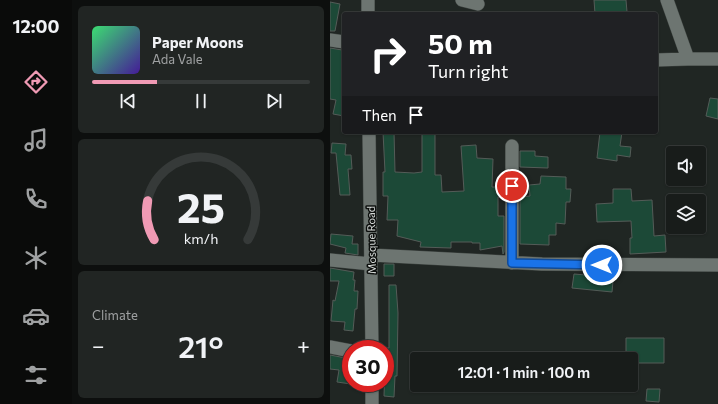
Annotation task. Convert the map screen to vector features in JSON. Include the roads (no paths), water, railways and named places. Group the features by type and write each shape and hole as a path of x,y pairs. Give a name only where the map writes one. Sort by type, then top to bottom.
{"street":[{"path":"368,0 368,12"},
{"path":"462,0 478,4"},
{"path":"667,0 688,58"},
{"path":"330,40 342,42"},
{"path":"658,60 688,58 718,59"},
{"name":"Mosque Road","path":"370,134 372,340"},
{"path":"512,146 512,263"},
{"path":"330,260 542,264 718,265"},
{"path":"330,346 342,348"},
{"path":"372,392 372,404"}]}
